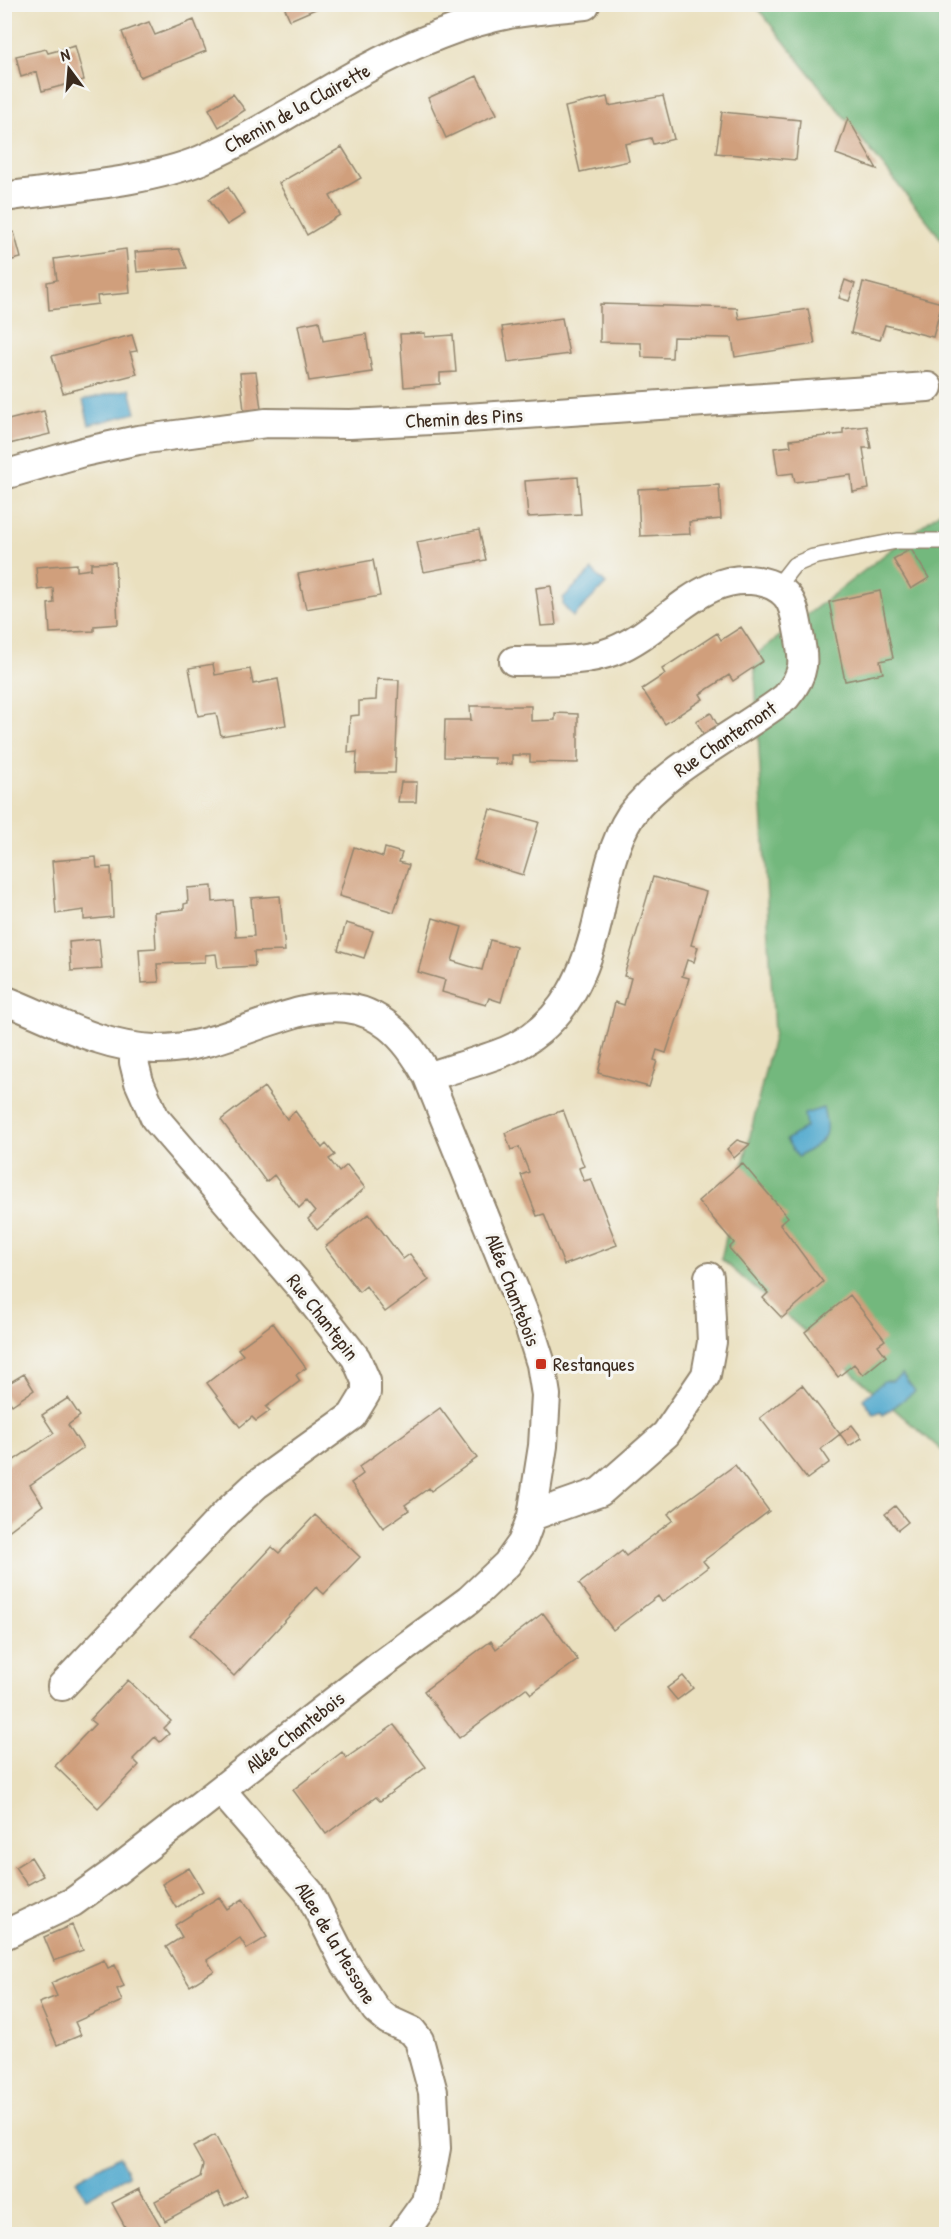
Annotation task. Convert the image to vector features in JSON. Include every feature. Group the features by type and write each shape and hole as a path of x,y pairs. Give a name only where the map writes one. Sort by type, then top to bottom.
{"street":[{"name":"Chemin de la Clairette","path":"4,197 174,169 236,142 362,71 421,44 472,24 507,15 585,5"},
{"name":"Chemin des Pins","path":"4,475 82,452 138,440 266,423 350,424 464,419 928,387"},
{"path":"513,661 570,659 613,651 642,636 700,594 729,582 758,581 776,588"},
{"name":"Rue Chantemont","path":"428,1077 506,1051 534,1034 561,1009 575,990 586,963 614,854 631,816 650,792 767,712 799,681 803,669 795,615 787,596 776,588"},
{"name":"Allée Chantebois","path":"4,1000 104,1041 134,1047 182,1047 208,1041 292,1012 327,1006 345,1007 376,1020 399,1035 417,1056 428,1077 529,1326 541,1364 546,1395 543,1446 532,1516 522,1543 507,1564 469,1600 382,1664 73,1902 4,1935"},
{"name":"Rue Chantepin","path":"62,1686 227,1512 256,1485 352,1416 366,1393 363,1370 346,1344 256,1233 155,1118 139,1082 134,1062 134,1047"},
{"path":"532,1516 600,1492 666,1434 706,1375 712,1342 709,1277"},
{"name":"Allee de la Messone","path":"221,1790 309,1892 345,1964 376,2010 388,2020 412,2031 422,2045 433,2092 436,2148 426,2202 403,2235"}],"lane":[{"path":"776,588 794,565 813,557 897,541 946,541"}],"green space":[{"path":"755,5 946,5 946,245"},
{"path":"946,507 946,1454 721,1259 774,1033 754,656"}],"water":[{"path":"130,389 136,413 89,425 83,400"},
{"path":"592,570 606,584 573,617 563,605 563,598"},
{"path":"823,1108 826,1133 814,1147 798,1157 786,1140 806,1127 804,1114"},
{"path":"902,1374 915,1391 883,1415 881,1411 874,1414 863,1399 884,1381 892,1381"},
{"path":"119,2156 129,2175 86,2198 76,2180"}],"building":[{"path":"283,4 327,4 290,20"},
{"path":"194,20 206,51 140,77 122,32 149,22 155,35"},
{"path":"75,46 84,80 42,91 37,72 21,77 16,56 46,49 48,53"},
{"path":"477,76 497,114 446,138 428,98"},
{"path":"233,94 245,110 219,127 209,109"},
{"path":"663,96 674,139 653,144 651,138 625,144 629,161 580,172 565,107 607,97 609,106"},
{"path":"722,112 800,120 796,160 716,153"},
{"path":"848,118 877,169 836,154"},
{"path":"342,147 361,178 330,196 340,215 307,235 279,183"},
{"path":"228,187 245,214 227,225 209,199"},
{"path":"14,232 21,258 4,262 4,234"},
{"path":"126,249 130,293 97,296 98,304 49,310 47,282 57,280 54,259"},
{"path":"179,249 187,268 137,272 135,252"},
{"path":"845,280 855,284 849,301 839,298"},
{"path":"863,282 942,303 933,337 885,325 880,340 851,333"},
{"path":"600,304 737,308 739,319 808,309 815,344 735,357 732,338 673,337 672,358 642,357 641,343 600,342"},
{"path":"562,318 569,354 508,362 502,327"},
{"path":"319,321 323,341 366,334 372,372 309,381 298,325"},
{"path":"425,333 425,337 453,335 456,372 440,373 440,384 404,387 400,334"},
{"path":"132,335 137,351 130,352 137,374 63,393 52,356"},
{"path":"256,372 261,409 244,411 240,373"},
{"path":"44,411 50,434 9,444 4,421"},
{"path":"867,426 871,448 863,448 869,489 853,492 851,475 795,482 793,473 778,475 774,448 791,446 790,440 843,434 843,429"},
{"path":"578,477 581,514 528,517 525,481"},
{"path":"719,485 721,519 689,522 690,534 640,536 638,489"},
{"path":"479,530 486,560 424,572 417,542"},
{"path":"911,549 929,578 911,589 893,559"},
{"path":"373,560 380,596 306,609 298,574"},
{"path":"115,562 118,624 94,626 94,631 50,633 48,604 54,603 53,588 38,590 36,567 77,564 77,571 91,569 91,563"},
{"path":"551,586 556,625 541,626 536,588"},
{"path":"880,591 893,658 880,661 883,673 845,681 829,602"},
{"path":"741,627 763,661 733,681 729,675 700,694 703,699 665,724 642,689 665,674 662,669 717,633 721,640"},
{"path":"213,664 215,675 250,669 253,684 278,679 286,725 221,736 216,713 198,716 189,668"},
{"path":"377,679 399,680 395,773 356,773 357,752 348,753 350,716 359,715 359,701 376,700"},
{"path":"470,706 531,706 531,721 555,720 555,713 578,714 578,763 530,762 530,755 512,755 512,764 495,764 495,758 444,757 445,720 471,720"},
{"path":"711,713 718,726 704,735 696,721"},
{"path":"401,782 417,782 416,802 398,802"},
{"path":"490,809 539,822 523,875 474,860"},
{"path":"354,847 383,857 385,848 402,853 399,862 409,865 394,912 339,896"},
{"path":"96,857 97,868 111,867 113,917 84,920 84,910 56,914 52,861"},
{"path":"653,877 706,892 691,945 698,947 694,962 687,960 682,976 689,978 681,1007 666,1053 657,1050 654,1060 657,1061 649,1087 598,1073 615,1002 624,1005 631,978 624,976"},
{"path":"212,886 213,902 233,900 236,937 254,936 251,898 280,896 285,951 254,952 255,966 218,968 216,954 205,955 205,962 157,964 159,982 141,983 139,949 156,948 154,912 184,909 184,904 188,903 187,888"},
{"path":"433,918 462,927 452,961 482,970 490,940 516,947 501,1002 489,998 486,1005 442,992 445,980 418,972"},
{"path":"346,923 373,931 364,958 338,950"},
{"path":"99,939 102,969 71,971 69,942"},
{"path":"264,1087 287,1119 295,1111 322,1148 326,1144 335,1155 329,1159 339,1172 347,1165 365,1188 317,1230 308,1219 315,1212 306,1201 299,1208 274,1175 266,1182 221,1120"},
{"path":"563,1110 584,1166 579,1168 584,1181 591,1179 617,1245 564,1265 544,1214 537,1216 521,1175 529,1172 519,1147 511,1150 505,1133"},
{"path":"737,1140 750,1144 734,1158 727,1149"},
{"path":"742,1163 788,1217 780,1224 823,1282 782,1318 763,1298 768,1293 729,1248 734,1243 698,1201"},
{"path":"369,1214 403,1259 410,1254 429,1280 385,1312 366,1286 359,1292 325,1247"},
{"path":"850,1295 885,1340 878,1345 886,1356 863,1375 854,1364 838,1377 805,1332"},
{"path":"273,1323 306,1368 296,1375 300,1381 266,1407 270,1411 256,1421 252,1417 240,1427 207,1383 243,1355 238,1349"},
{"path":"24,1374 34,1390 12,1405 4,1394 4,1386"},
{"path":"802,1385 840,1434 821,1449 830,1462 807,1479 760,1418"},
{"path":"68,1398 80,1416 68,1425 83,1448 30,1485 43,1505 7,1532 4,1467 54,1433 42,1415"},
{"path":"440,1408 477,1458 431,1491 429,1488 405,1505 409,1510 383,1528 351,1483 363,1474 359,1467"},
{"path":"852,1425 862,1438 849,1446 840,1434"},
{"path":"735,1465 769,1511 703,1561 708,1567 662,1602 658,1596 613,1630 579,1584 622,1551 626,1556 673,1520 668,1514"},
{"path":"895,1506 908,1522 898,1530 885,1514"},
{"path":"315,1515 360,1557 324,1594 316,1587 234,1676 190,1635 272,1547 279,1553"},
{"path":"543,1613 578,1660 531,1694 526,1688 459,1738 424,1691 491,1641 496,1649"},
{"path":"683,1676 693,1688 677,1700 667,1688"},
{"path":"128,1680 171,1721 164,1728 169,1734 160,1742 155,1737 133,1759 139,1765 98,1808 55,1766 95,1724 90,1720"},
{"path":"394,1725 426,1767 380,1801 376,1797 326,1834 293,1790 342,1752 346,1758"},
{"path":"31,1857 43,1876 27,1885 15,1867"},
{"path":"189,1868 203,1891 176,1908 162,1884"},
{"path":"219,1897 227,1909 243,1899 267,1937 247,1949 240,1938 207,1960 214,1971 190,1986 166,1947 182,1937 175,1925"},
{"path":"72,1925 83,1950 54,1961 44,1937"},
{"path":"104,1960 108,1968 115,1965 124,1986 117,1989 122,2001 75,2022 81,2035 57,2045 39,2003 57,1996 51,1983"},
{"path":"215,2135 246,2195 225,2206 218,2192 165,2221 155,2201 200,2177 203,2165 193,2147"},
{"path":"139,2189 164,2232 129,2234 112,2203"}],"place":[{"name":"Restanques","path":"541,1364"}]}
